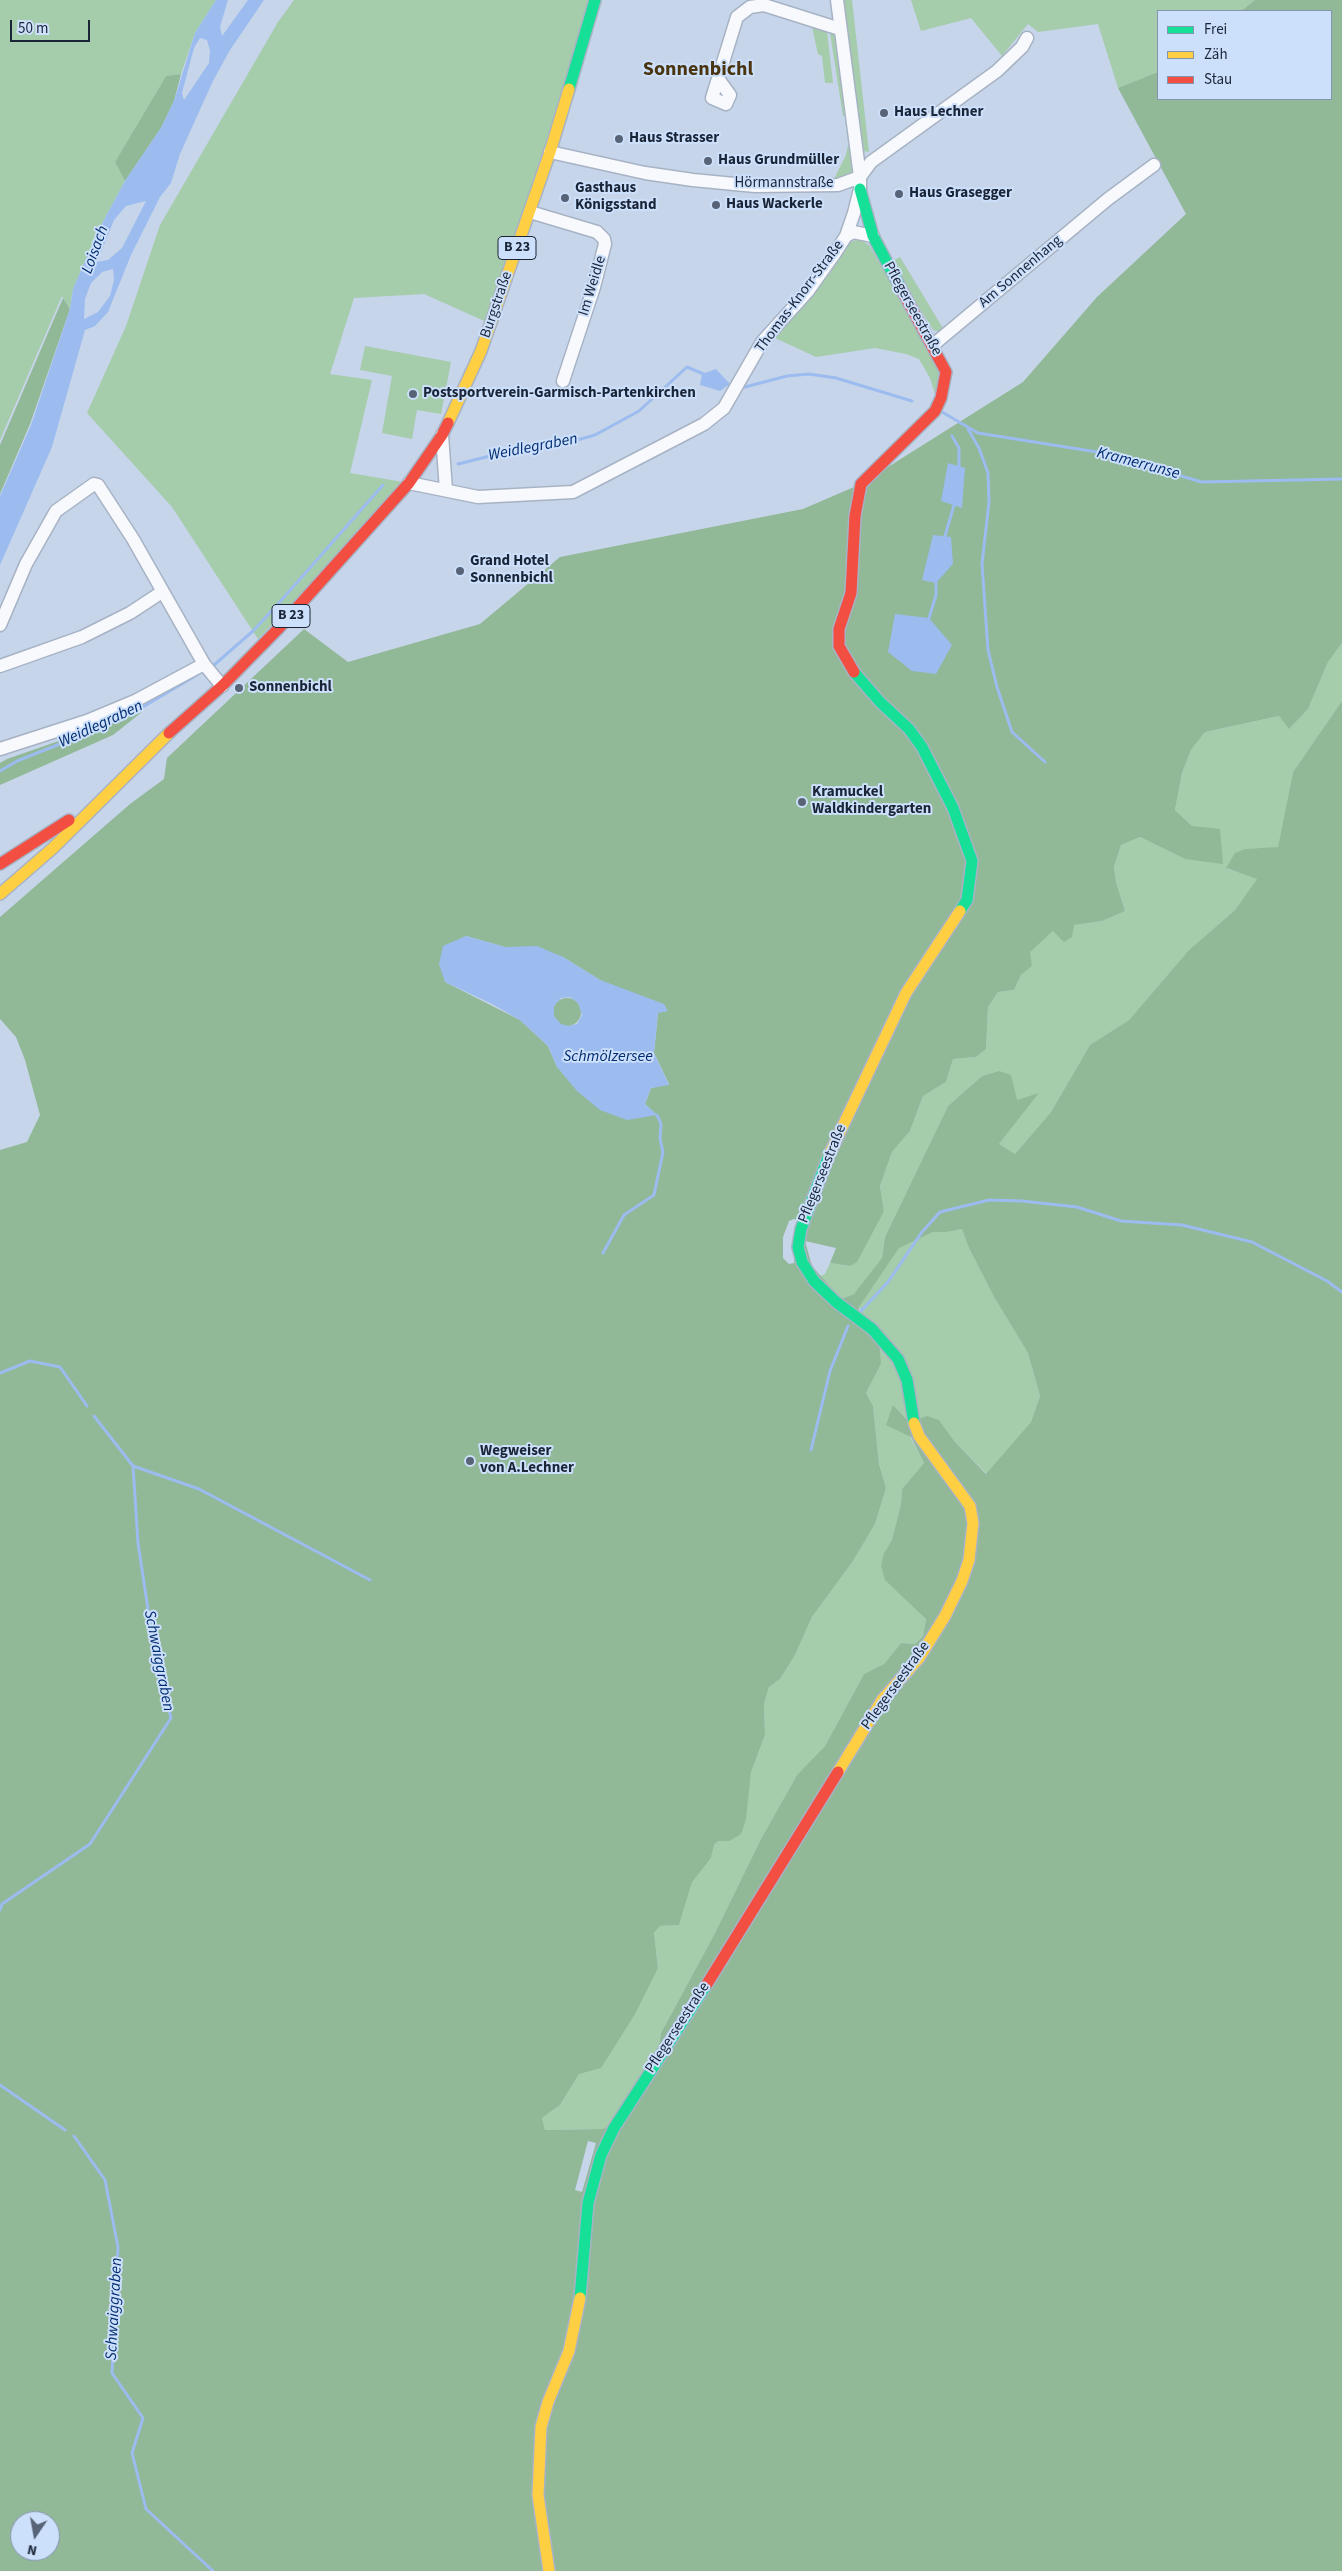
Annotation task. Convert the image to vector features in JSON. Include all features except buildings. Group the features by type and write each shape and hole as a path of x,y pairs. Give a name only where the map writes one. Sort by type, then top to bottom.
{"street":[{"name":"Burgstraße","path":"409,483 442,435 482,351 550,152 595,0"},
{"name":"Thomas-Knorr-Straße","path":"409,483 478,497 573,492 704,424 724,408 762,342 808,291 846,236 860,183 837,0"},
{"path":"717,85 737,17 750,7 764,5 840,29"},
{"path":"860,183 871,162 997,71 1022,47 1027,38"},
{"name":"Hörmannstraße","path":"550,152 645,173 730,184 827,186 860,183"},
{"name":"Am Sonnenhang","path":"933,346 1108,199 1154,165"},
{"name":"Pflegerseestraße","path":"549,2571 538,2495 541,2427 548,2402 569,2351 578,2318 588,2203 601,2155 614,2128 710,1978 882,1700 919,1658 945,1616 969,1560 973,1523 970,1506 919,1436 914,1424 907,1380 898,1359 887,1344 872,1329 817,1285 802,1262 798,1247 800,1229 827,1160 906,993 967,900 972,861 953,808 922,747 909,729 880,702 854,672 839,646 839,629 851,593 855,516 861,484 938,406 945,385 946,372 873,236 860,183"},
{"name":"Im Weidle","path":"530,212 597,232 604,239 605,244 594,287 563,381"},
{"path":"846,236 853,232 873,236"},
{"path":"442,435 446,490"},
{"name":"B 23","path":"0,894 53,848 163,738 222,686 334,570 409,483"},
{"path":"0,625 26,564 56,511 94,484 98,485 128,532 204,664 222,686"},
{"path":"0,666 82,637 130,613 162,592"},
{"path":"0,749 87,721 135,701 204,664"},
{"name":"B 23","path":"0,864 100,800"}],"green space":[{"path":"0,0 216,0 195,33 181,74 166,76 115,162 125,181 98,231 73,289 70,309 62,296 0,440"},
{"path":"294,0 595,0 491,324 424,294 354,298 330,374 372,380 350,473 409,483 258,639 172,507 87,413 126,326 160,225 278,22"},
{"path":"842,0 852,0 869,152 862,151"},
{"path":"911,0 1255,0 1242,10 1157,10 1157,72 1118,88 1098,24 1038,32 1028,24 1002,56 971,18 921,31"},
{"path":"1255,0 1342,0 1342,643 1328,662 1308,709 1289,729 1279,716 1205,732 1191,750 1182,773 1175,810 1192,826 1220,829 1223,864 1185,859 1140,837 1121,845 1114,867 1116,882 1125,911 1102,921 1074,925 1072,937 1064,942 1053,931 1030,952 1032,966 1021,975 1014,990 998,992 988,1007 986,1049 976,1057 953,1059 946,1082 923,1096 910,1131 892,1152 880,1186 884,1211 857,1262 850,1266 830,1263 836,1248 805,1241 812,1266 841,1299 854,1294 882,1258 885,1237 948,1106 982,1076 999,1071 1011,1075 1017,1100 1039,1093 999,1144 1015,1154 1051,1112 1090,1045 1129,1020 1189,950 1235,910 1257,879 1226,868 1235,853 1245,849 1278,847 1293,772 1342,701 1342,2571 0,2571 0,1150 27,1142 40,1115 25,1060 16,1037 0,1019 0,917 130,804 164,779 167,758 304,629 348,662 480,624 560,557 803,509 861,484 1023,382 1097,297 1186,214 1118,88 1157,72 1157,100 1332,100 1332,10 1242,10","holes":["466,936 505,947 563,957 600,980 624,990 658,1013 654,1053 669,1084 651,1088 645,1104 657,1115 557,1067 548,1046 520,1020 445,982","797,1220 794,1263 789,1264 783,1258 783,1237 789,1221","962,1229 968,1246 994,1297 1028,1353 1040,1396 1031,1422 986,1474 955,1442 939,1420 927,1416 909,1422 893,1405 886,1425 911,1437 924,1463 902,1489 901,1504 892,1540 884,1553 881,1566 885,1580 926,1619 923,1636 915,1644 901,1643 884,1664 864,1674 825,1746 797,1775 761,1839 714,1935 661,2033 659,2048 607,2127 602,2129 545,2130 542,2118 560,2105 579,2074 601,2068 635,2014 658,1968 654,1933 660,1926 679,1925 692,1882 711,1858 714,1845 718,1841 729,1841 741,1834 746,1819 751,1772 765,1735 764,1704 769,1687 780,1679 795,1655 812,1617 853,1561 875,1524 886,1488 879,1464 873,1406 866,1393 881,1364 878,1329 859,1312 859,1307 899,1248 933,1232","588,2141 596,2143 582,2192 575,2190"]},
{"path":"812,27 827,31 833,83 825,83 822,56 818,54"},
{"path":"830,33 840,36 849,116 843,116"},
{"path":"181,74 174,101 161,128 125,181 115,162 166,76"},
{"path":"848,145 852,155 852,173 849,177 833,181 846,155"},
{"path":"859,239 869,245 937,362 940,373 935,394 930,378 919,359 906,354 875,348 816,357 775,338 831,272 847,243"},
{"path":"900,257 944,330 942,332 933,330 891,262"},
{"path":"63,298 70,309 30,424 0,494 0,445"},
{"path":"365,346 451,362 441,414 417,410 412,439 382,433 392,376 360,370"},
{"path":"1342,643 1342,701 1293,772 1278,848 1245,849 1227,869 1258,878 1235,910 1189,950 1129,1020 1090,1045 1051,1112 1015,1154 999,1144 1038,1094 1017,1101 999,1071 982,1076 948,1106 885,1237 882,1258 861,1288 854,1294 841,1299 819,1277 825,1274 830,1263 850,1266 884,1211 880,1186 892,1152 910,1131 923,1096 946,1082 953,1059 976,1057 986,1049 988,1007 998,992 1014,990 1021,975 1032,966 1029,952 1053,931 1074,925 1102,921 1125,911 1116,882 1114,867 1121,845 1140,837 1185,859 1192,826 1175,810 1182,773 1191,750 1205,732 1279,716 1290,728 1308,709 1328,662"},
{"path":"142,712 113,735 0,785 0,763 7,759"},
{"path":"567,998 577,1002 581,1012 577,1022 567,1026 557,1022 553,1012 557,1002"},
{"path":"962,1229 968,1246 994,1297 1028,1353 1040,1396 1031,1422 987,1474 955,1442 939,1420 909,1422 893,1405 924,1463 902,1489 901,1504 892,1540 884,1553 917,1610 926,1619 923,1636 915,1644 901,1643 884,1664 864,1674 825,1746 797,1775 761,1839 714,1935 661,2033 660,2048 607,2127 602,2129 545,2130 542,2118 560,2105 579,2074 658,1968 654,1933 660,1926 679,1925 692,1881 711,1858 714,1845 718,1841 729,1841 747,1795 751,1772 765,1735 764,1704 769,1687 780,1679 795,1655 812,1617 853,1561 875,1524 886,1488 879,1464 873,1406 866,1393 881,1364 859,1307 898,1248 933,1232"}],"water":[{"name":"Loisach","path":"216,0 228,0 220,27 222,36 248,0 264,0 230,50 213,81 180,154 171,183 160,197 131,255 108,312 95,326 85,330 52,447 0,565 0,496 31,425 70,309 73,289 98,231 125,181 161,128 174,101 195,33","holes":["200,38 207,40 210,51 209,63 184,100 182,93 194,48","146,201 122,248 108,260 97,262 114,220 126,206","113,269 114,280 110,296 98,312 84,319 85,299 91,283 102,272"]},
{"path":"716,369 730,384 720,391 700,385 702,374"},
{"path":"948,463 965,468 962,508 941,501"},
{"path":"933,535 951,537 953,564 936,583 922,580"},
{"path":"895,614 929,618 952,645 936,674 912,671 888,652"},
{"name":"Schmölzersee","path":"466,936 505,947 537,946 563,957 600,980 664,1004 668,1011 658,1013 654,1053 669,1085 651,1088 645,1104 657,1115 627,1120 600,1110 577,1091 557,1067 548,1046 520,1020 492,1004 445,982 439,964 443,946","holes":["570,997 578,1003 582,1015 577,1024 569,1026 561,1024 554,1016 554,1006 561,998"]}],"waterway":[{"name":"Weidlegraben","path":"458,464 518,449 552,447 595,435 639,411 687,367 706,375"},
{"name":"Weidlegraben","path":"745,387 787,376 809,374 836,378 912,401"},
{"name":"Kramerrunse","path":"942,412 978,433 1097,452 1202,482 1342,479"},
{"path":"968,429 979,448 988,473 989,502 982,564 988,650 997,687 1012,732 1045,762"},
{"path":"952,436 959,448 959,466"},
{"name":"Weidlegraben","path":"214,665 253,631 383,485"},
{"path":"945,536 954,505"},
{"path":"929,618 936,595 936,583"},
{"name":"Weidlegraben","path":"0,771 17,761 85,734 141,708 197,675"},
{"path":"603,1253 624,1215 654,1195 663,1152 660,1139 661,1124 657,1115"},
{"path":"861,1311 888,1282 922,1232 940,1212 989,1200 1022,1201 1077,1207 1121,1221 1182,1225 1252,1242 1327,1281 1342,1292"},
{"path":"811,1450 830,1371 848,1326"},
{"name":"Schwaiggraben","path":"0,1373 30,1361 60,1367 87,1406"},
{"name":"Schwaiggraben","path":"0,1910 2,1904 90,1844 171,1718 156,1662 138,1543 133,1466 94,1416"},
{"path":"133,1466 199,1489 370,1580"},
{"name":"Schwaiggraben","path":"0,2085 65,2130"},
{"name":"Schwaiggraben","path":"74,2136 105,2180 118,2247 112,2373 143,2418 132,2453 146,2509 213,2571"}],"traffic: fast":[{"path":"569,89 595,0"},
{"path":"860,189 873,236 900,287"},
{"path":"854,672 880,702 909,729 922,747 953,808 972,861 967,900 960,911"},
{"path":"829,1155 801,1229 798,1247 802,1262 814,1281 836,1302 872,1329 898,1359 907,1380 914,1423"},
{"path":"580,2298 588,2203 601,2155 614,2128 707,1984"}],"traffic: slow":[{"path":"448,423 481,351 550,152 569,89"},
{"path":"0,894 53,848 169,733"},
{"path":"829,1155 906,993 960,911"},
{"path":"838,1772 882,1700 919,1658 945,1616 962,1581 969,1560 973,1523 970,1506 919,1436 914,1423"},
{"path":"549,2571 538,2495 541,2427 548,2402 569,2351 580,2298"}],"traffic: jam":[{"path":"854,672 839,646 839,629 851,593 855,516 861,484 935,411 941,398 946,372 900,287"},
{"path":"169,733 222,686 278,629 409,483 442,435 448,423"},
{"path":"0,864 69,820"},
{"path":"707,1984 838,1772"}],"place":[{"name":"Haus Lechner","path":"884,113"},
{"name":"Haus Strasser","path":"619,139"},
{"name":"Haus Grundmüller","path":"708,161"},
{"name":"Haus Grasegger","path":"899,194"},
{"name":"Gasthaus Königsstand","path":"565,198"},
{"name":"Haus Wackerle","path":"716,205"},
{"name":"Postsportverein-Garmisch-Partenkirchen","path":"413,394"},
{"name":"Grand Hotel Sonnenbichl","path":"460,571"},
{"name":"Sonnenbichl","path":"239,688"},
{"name":"Kramuckel Waldkindergarten","path":"802,802"},
{"name":"Wegweiser von A.Lechner","path":"470,1461"}],"district":[{"name":"Sonnenbichl","path":"698,71"}]}
